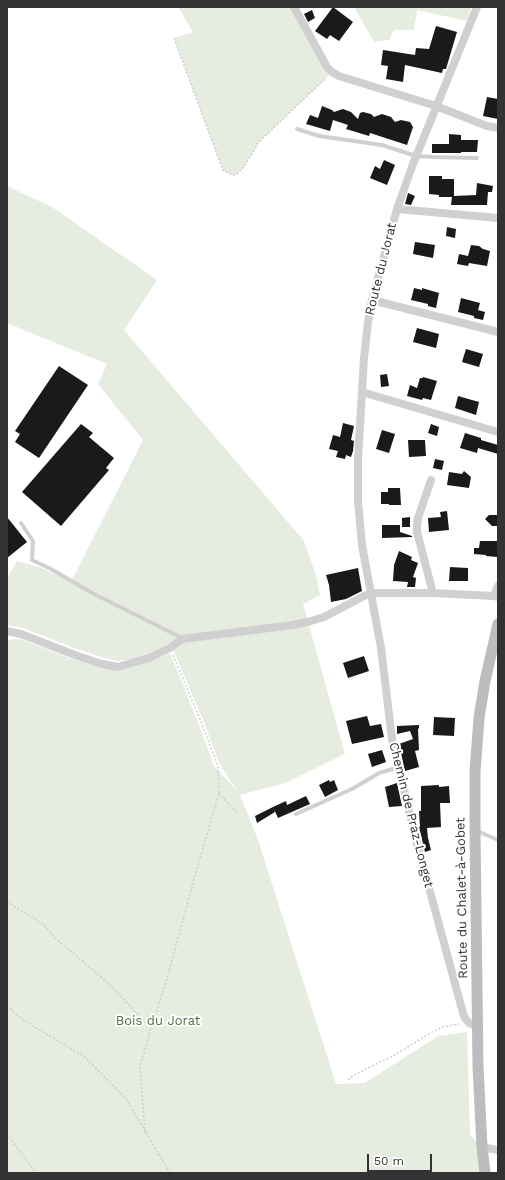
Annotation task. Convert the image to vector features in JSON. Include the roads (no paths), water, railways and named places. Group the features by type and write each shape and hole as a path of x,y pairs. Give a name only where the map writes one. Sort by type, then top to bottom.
{"main road":[{"name":"Route du Chalet-à-Gobet","path":"485,1173 473,1025 475,772 479,718 489,660 498,624"}],"street":[{"path":"294,7 327,67 332,72 339,76 436,106 487,126 498,128"},
{"name":"Route du Jorat","path":"370,593 362,546 358,501 358,459 368,322 372,300 397,210 416,156 477,7"},
{"path":"397,210 498,218"},
{"path":"372,300 498,332"},
{"path":"362,392 498,432"},
{"path":"431,480 418,518 417,532 433,593"},
{"path":"7,631 21,634 102,664 118,667 149,658 170,648 182,638 293,625 311,621 324,617 370,593 433,593 496,597 498,586"},
{"name":"Chemin de Praz-Longet","path":"370,593 381,648 392,739 416,840 463,1013 465,1018 473,1025"},
{"path":"482,1146 498,1150"}],"lane":[{"path":"297,129 319,136 382,145 416,156 477,158"},
{"path":"21,523 33,541 32,560 51,569 92,593 182,638"},
{"path":"296,814 352,789 379,773 399,768"},
{"path":"475,830 498,840"}],"park label":[{"name":"Bois du Jorat","path":"158,1021"}]}
